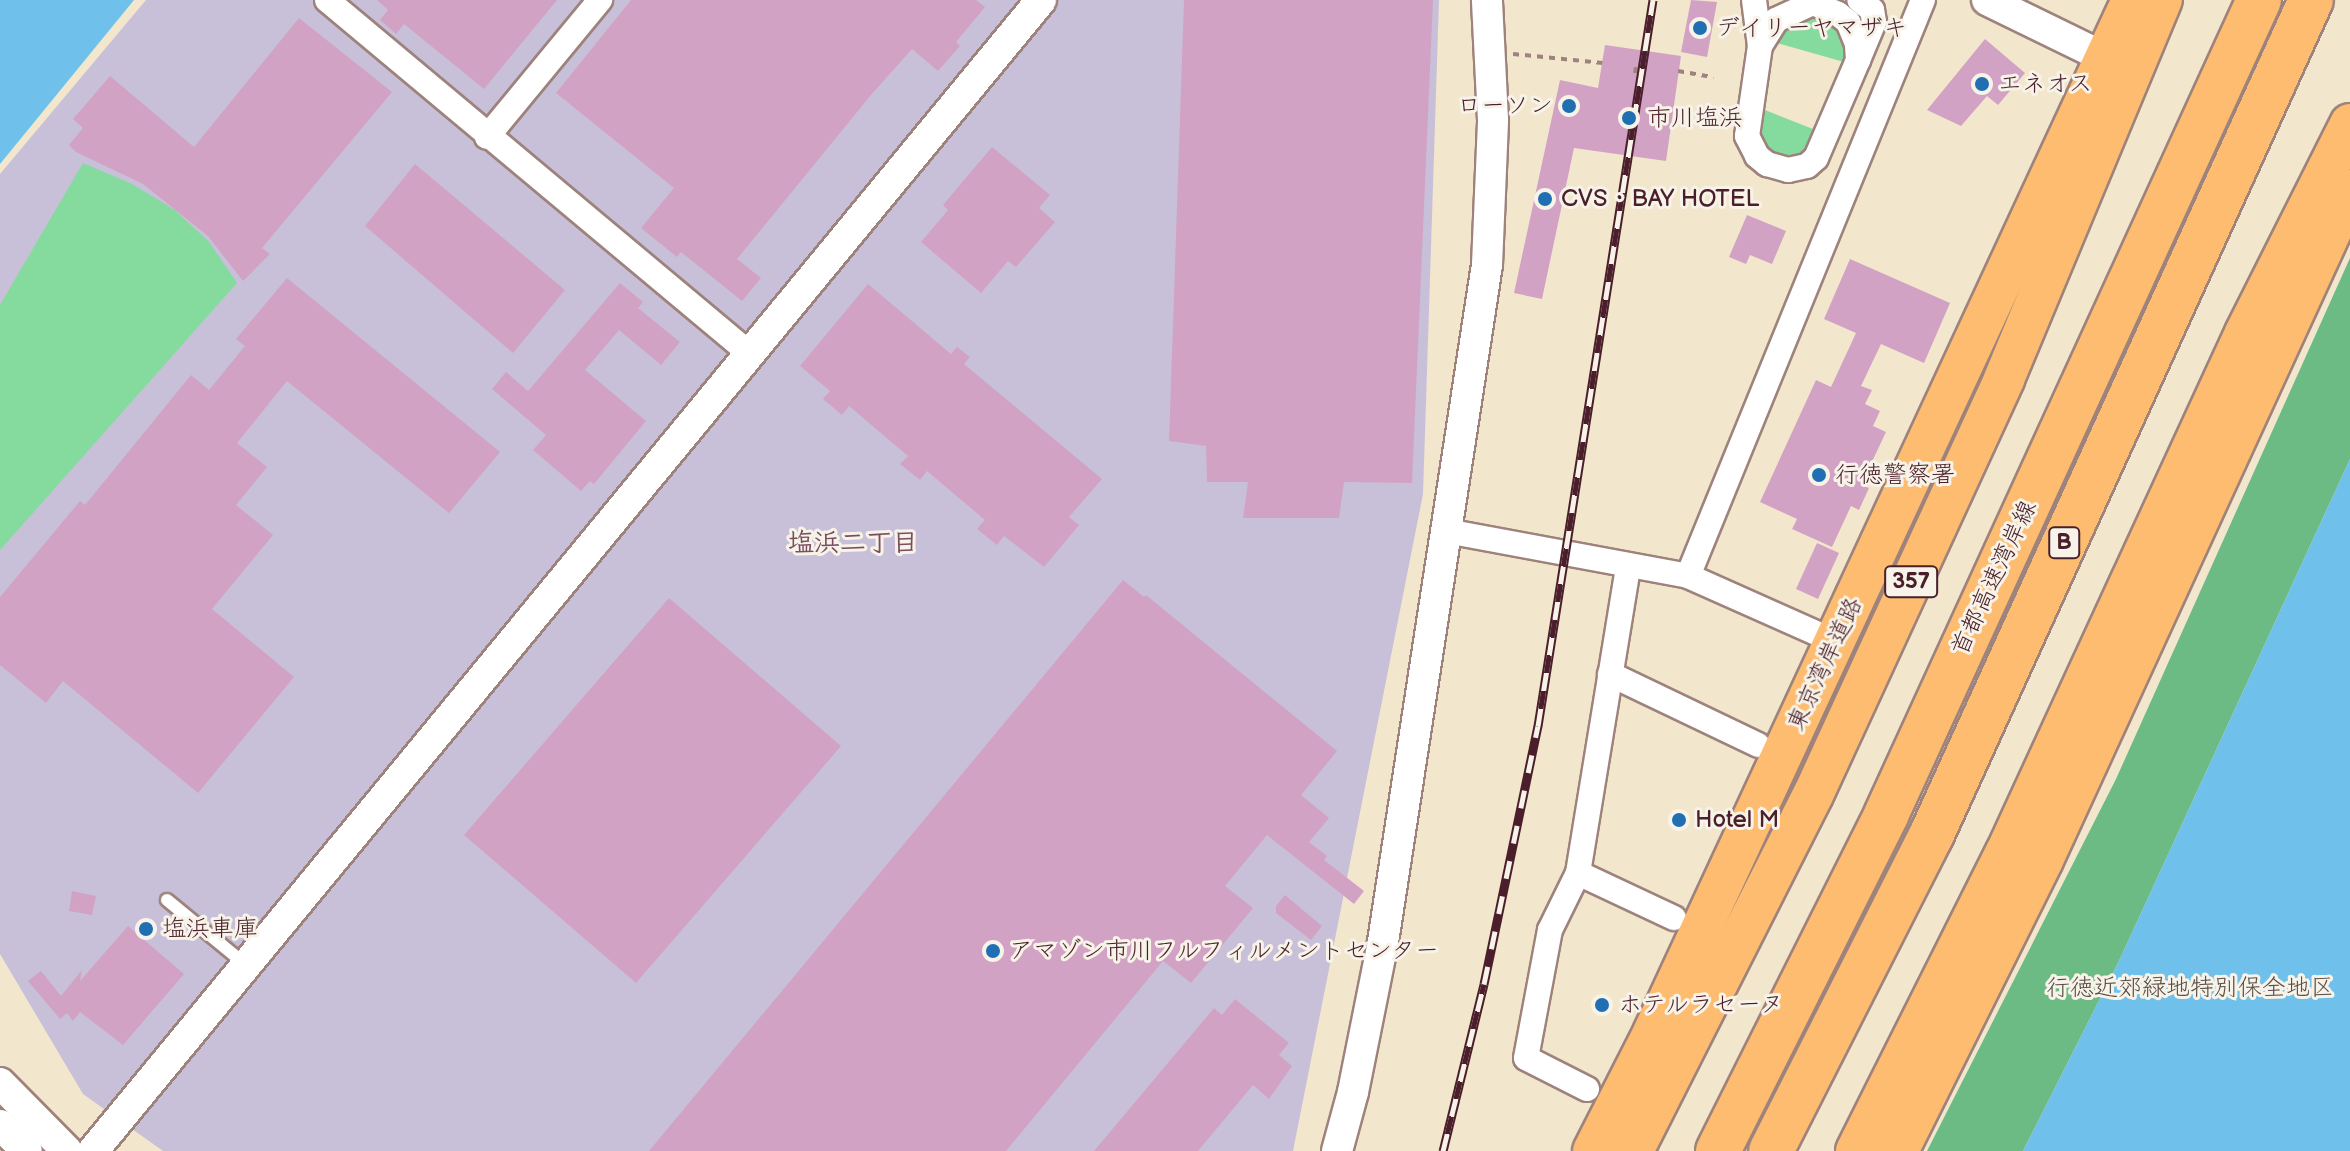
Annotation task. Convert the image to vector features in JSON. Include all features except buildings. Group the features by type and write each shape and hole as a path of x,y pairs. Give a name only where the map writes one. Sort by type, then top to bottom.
{"highway":[{"name":"東京湾岸道路","path":"1593,1151 1653,1033 2132,0"},
{"name":"東京湾岸道路","path":"1633,1151 1813,795 1998,394 2162,0"},
{"name":"首都高速湾岸線","path":"1718,1151 1886,815 2259,0"},
{"name":"首都高速湾岸線","path":"1771,1151 1931,836 2311,0"},
{"path":"1856,1151 2006,852 2245,333 2350,124"},
{"path":"1898,1151 2043,860 2350,190"}],"street":[{"path":"327,0 487,137 749,353"},
{"path":"487,137 600,0"},
{"path":"93,1151 1041,0"},
{"path":"1337,1151 1353,1092 1383,942 1491,222 1493,120 1487,0"},
{"path":"1754,0 1760,46 1747,136 1757,156 1767,164 1788,170 1807,166 1816,158 1874,22 1872,10 1859,0"},
{"path":"1688,576 1923,0"},
{"path":"1987,0 2106,58"},
{"path":"1760,46 1776,20 1809,1 1848,22 1857,44 1858,60"},
{"path":"1446,531 1688,576 1836,642"},
{"path":"1587,1089 1526,1058 1550,930 1578,873 1628,566"},
{"path":"1610,674 1758,745"},
{"path":"1578,873 1674,918"},
{"path":"0,1083 67,1151"},
{"path":"0,1125 27,1151"}],"lane":[{"path":"167,900 246,965"}],"path":[{"path":"1513,54 1603,63"},
{"path":"1678,71 1713,77"}],"shaded area":[{"path":"146,0 1439,0 1423,494 1293,1151 163,1151 83,1094 0,954 0,174"}],"green space":[{"path":"1815,18 1829,20 1838,29 1844,39 1844,62 1777,43 1790,25"},
{"path":"1765,110 1818,131 1811,146 1802,154 1788,158 1774,153 1763,143 1760,129"},
{"path":"83,163 132,184 175,210 209,242 237,283 0,550 0,305"},
{"path":"2350,258 2350,459 2119,961 2023,1151 1927,1151 2116,779"}],"water":[{"path":"0,0 134,0 0,164"},
{"name":"行徳近郊緑地特別保全地区","path":"2350,459 2350,1151 2023,1151 2119,961"}],"railway":[{"path":"1443,1151 1484,984 1538,726 1653,0"}],"place":[{"name":"デイリーヤマザキ","path":"1700,28"},
{"name":"エネオス","path":"1982,84"},
{"name":"ローソン","path":"1569,106"},
{"name":"市川塩浜","path":"1629,118"},
{"name":"CVS・BAY HOTEL","path":"1545,199"},
{"name":"行徳警察署","path":"1819,475"},
{"name":"Hotel M","path":"1679,820"},
{"name":"塩浜車庫","path":"146,929"},
{"name":"アマゾン市川フルフィルメントセンター","path":"993,951"},
{"name":"ホテルラセーヌ","path":"1602,1005"}],"district":[{"name":"塩浜二丁目","path":"853,544"}]}
